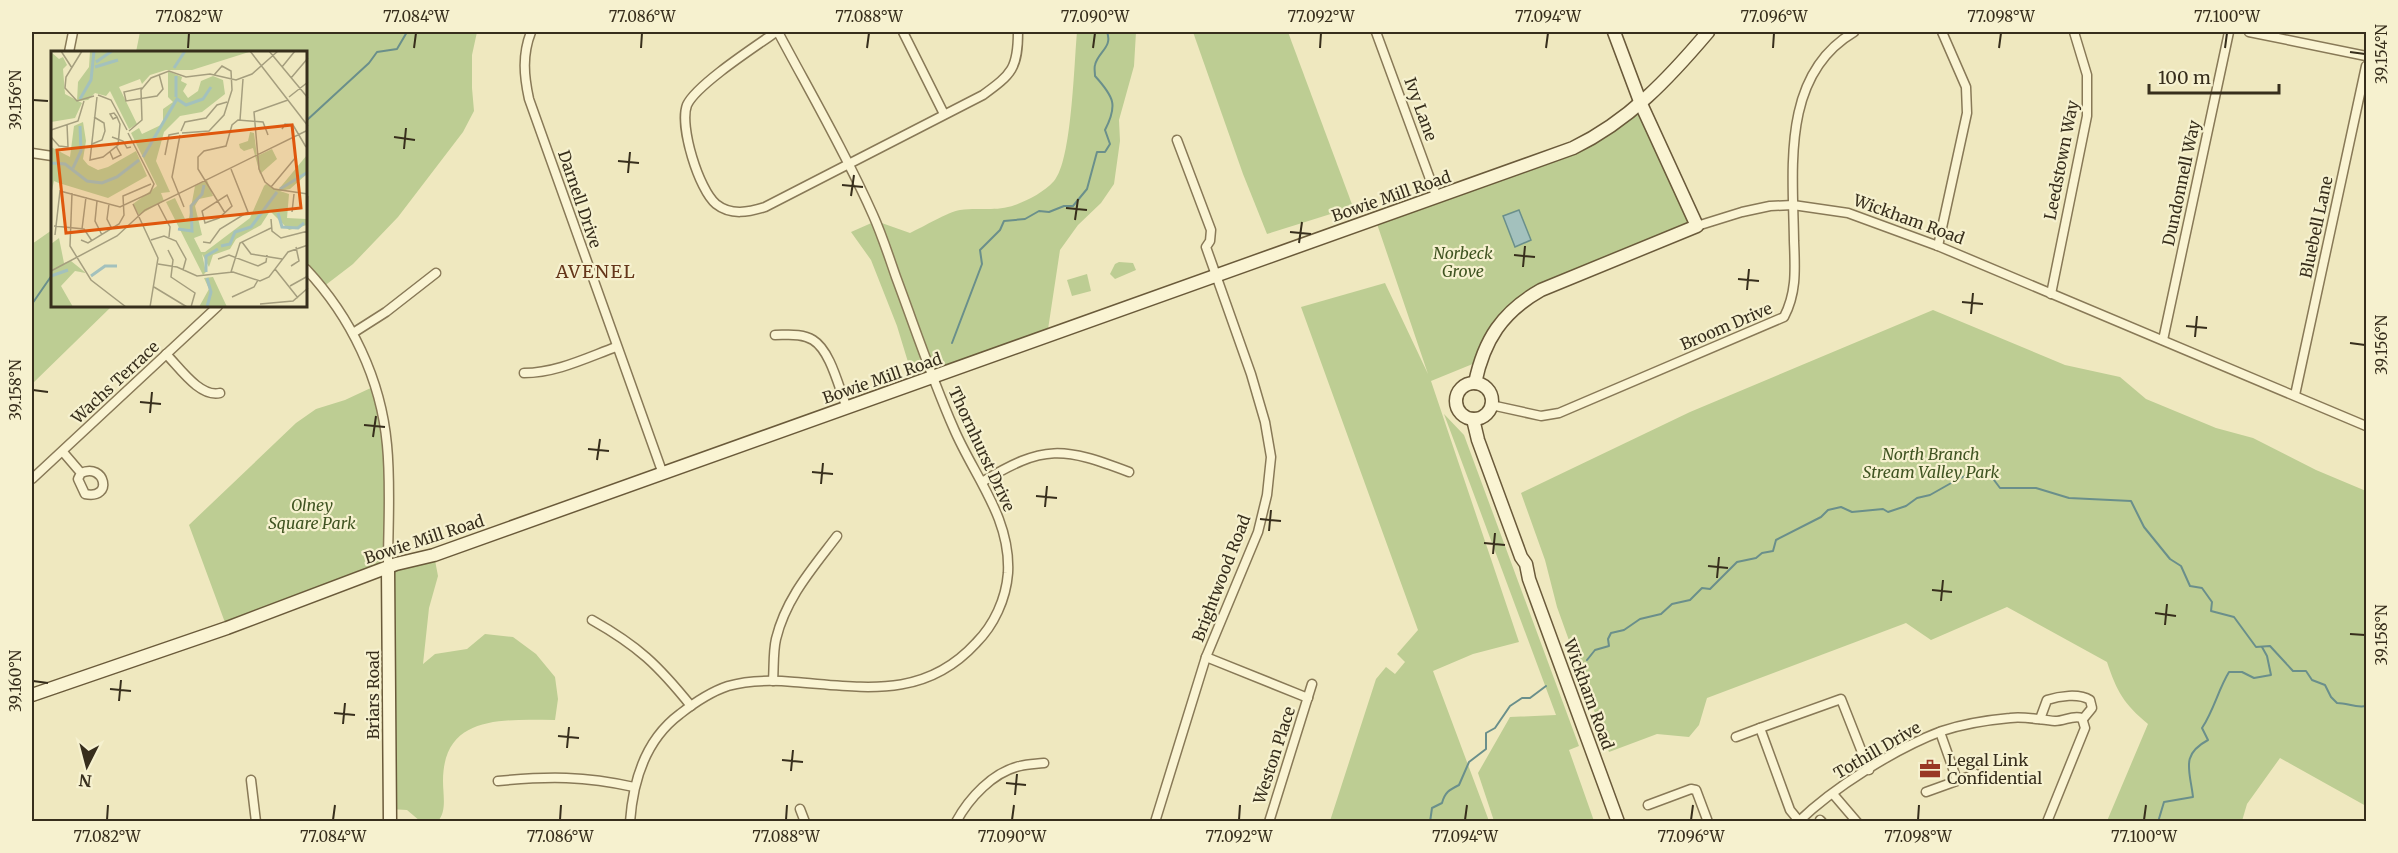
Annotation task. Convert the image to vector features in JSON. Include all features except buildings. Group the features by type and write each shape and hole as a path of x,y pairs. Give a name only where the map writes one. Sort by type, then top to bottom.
{"street":[{"path":"69,51 73,32"},
{"name":"Darnell Drive","path":"531,32 524,54 524,73 529,99 663,474"},
{"path":"777,32 693,96 687,106 684,126 706,192 717,205 731,211 746,213 765,207 983,95 1008,75 1017,63 1018,32"},
{"name":"Thornhurst Drive","path":"630,822 634,788 641,763 655,738 671,721 707,695 728,686 773,681 873,688 897,687 918,682 945,670 980,640 1004,596 1008,573 1006,540 997,512 955,432 874,216 777,32"},
{"path":"903,32 944,114"},
{"name":"Ivy Lane","path":"1376,32 1437,198"},
{"path":"1614,32 1641,104 1697,226"},
{"name":"Bowie Mill Road","path":"32,695 227,628 388,568 434,555 663,474 1573,148 1613,126 1641,104 1676,70 1708,32"},
{"name":"Broom Drive","path":"1491,405 1541,416 1559,413 1784,317 1794,293 1793,142 1800,104 1818,66 1834,47 1854,32"},
{"path":"1938,246 1967,106 1966,87 1942,32"},
{"name":"Leedstown Way","path":"2050,294 2087,116 2089,94 2087,75 2074,32"},
{"name":"Dundonnell Way","path":"2163,340 2229,32"},
{"path":"2249,32 2367,56"},
{"name":"Bluebell Lane","path":"2295,395 2367,66"},
{"name":"Brightwood Road","path":"1155,822 1206,657 1258,532 1267,495 1271,457 1265,422 1251,374 1206,247 1212,230 1177,140"},
{"path":"32,153 51,153"},
{"path":"1676,235 1684,224 1686,203"},
{"name":"Wickham Road","path":"1475,383 1480,361 1491,337 1507,314 1523,300 1540,290 1697,226 1742,212 1770,206 1793,205 1848,213 1938,246 2367,426"},
{"path":"308,271 339,309 353,333 375,386 387,442 388,568"},
{"path":"353,333 386,312 436,273"},
{"name":"Wachs Terrace","path":"32,479 216,308"},
{"path":"775,335 797,334 813,340 826,354 846,408"},
{"path":"524,373 538,373 563,367 616,347"},
{"path":"166,354 203,391 213,395 220,393"},
{"path":"1475,383 1488,390 1491,405 1487,414 1473,419 1467,418 1459,411 1457,394 1464,386 1475,383"},
{"name":"Wickham Road","path":"1473,419 1478,440 1521,557 1519,563 1525,576 1529,579 1618,822"},
{"path":"63,452 81,473"},
{"path":"982,482 1028,458 1051,452 1091,458 1129,472"},
{"path":"773,681 776,640 786,606 799,585 837,536"},
{"name":"Briars Road","path":"388,568 390,822"},
{"path":"592,620 647,655 690,706"},
{"name":"Weston Place","path":"1206,657 1308,699"},
{"name":"Weston Place","path":"1269,822 1312,684"},
{"path":"2040,719 2047,699 2070,696 2085,697 2090,700 2092,708 2083,720 2085,728 2047,822"},
{"path":"1736,737 1841,699 1869,770"},
{"name":"Tothill Drive","path":"1798,821 1813,807 1869,770 1940,732 1969,724 2009,718 2059,721 2076,716 2083,720"},
{"path":"1760,728 1790,810 1798,821"},
{"path":"1940,732 1957,780"},
{"path":"956,822 966,804 1001,775 1019,766 1044,763"},
{"path":"1926,792 1976,774"},
{"path":"498,780 565,776 597,779 634,788"},
{"path":"251,780 256,822"},
{"path":"1648,805 1691,789 1696,790 1708,822"},
{"path":"1833,794 1857,822"},
{"path":"800,809 805,822"}],"green space":[{"path":"140,32 477,32 472,55 474,111 463,132 398,217 353,264 323,287 308,271 308,51 136,51"},
{"path":"1077,32 1136,32 1134,66 1119,120 1120,141 1114,184 1101,203 1078,225 1060,250 1047,336 915,385 897,326 871,260 851,232 876,221 910,233 955,211 1015,205 1026,201 1050,185 1060,170 1065,154"},
{"path":"1193,32 1288,32 1353,207 1267,234 1243,174"},
{"name":"Norbeck Grove","path":"1641,104 1697,226 1523,300 1480,361 1431,381 1519,642 1473,654 1433,671 1489,821 1330,821 1376,679 1386,667 1395,674 1405,662 1397,654 1418,630 1301,307 1385,283 1428,374 1375,218 1573,148"},
{"path":"51,231 51,308 110,308 32,384 32,244"},
{"path":"1133,263 1136,270 1115,279 1110,274 1115,264"},
{"path":"1087,274 1091,291 1072,296 1067,280"},
{"name":"North Branch Stream Valley Park","path":"1933,310 2065,365 2120,377 2146,399 2216,428 2253,438 2316,470 2366,491 2366,806 2280,758 2247,804 2242,821 2107,821 2148,724 2122,697 2107,662 2007,607 1931,640 1906,623 1707,698 1699,725 1689,737 1657,734 1609,752 1557,607 1545,560 1521,493 1690,412"},
{"name":"Olney Square Park","path":"375,386 387,443 388,567 434,555 438,576 429,608 423,664 435,654 467,649 485,634 513,637 536,654 555,677 558,699 555,720 498,721 466,732 454,743 446,759 443,781 444,808 438,821 420,821 407,810 390,809 388,568 227,628 189,525 296,423 316,409 345,400"},
{"path":"1444,414 1464,435 1579,746 1569,750 1594,821 1494,821 1478,773 1510,717 1556,715"}],"water":[{"path":"1519,210 1531,240 1515,247 1503,216"}],"waterway":[{"path":"308,119 369,63 377,52 397,49 407,32"},
{"path":"952,343 982,264 980,250 1000,230 1004,221 1025,219 1039,211 1049,212 1064,206 1073,206 1087,189 1097,152 1105,152 1110,144 1105,130 1112,114 1112,102 1095,76 1095,65 1107,46 1107,32"},
{"path":"32,304 51,276"},
{"path":"1587,660 1595,650 1609,646 1608,639 1611,633 1624,630 1640,619 1661,614 1672,604 1690,600 1702,588 1710,589 1737,562 1773,551 1776,540 1821,517 1828,510 1841,507 1852,512 1883,509 1888,512 1906,506 1917,498 1930,495 1960,478 1979,472 1991,476 2000,488 2036,488 2069,498 2131,501 2144,527 2170,559 2181,566 2190,586 2202,588 2212,602 2211,611 2234,617 2256,647 2270,646 2293,671 2306,671 2312,680 2325,685 2337,703 2366,706"},
{"path":"2158,822 2164,802 2193,797 2189,771 2190,758 2193,751 2208,740 2202,728 2229,672 2242,672 2254,678 2271,675 2267,656 2262,647"},
{"path":"1430,822 1432,808 1442,803 1448,792 1459,785 1469,762 1486,749 1486,733 1495,728 1510,706 1522,698 1530,698 1546,686"}],"place":[{"name":"Legal Link Confidential","path":"1930,769"}],"district":[{"name":"AVENEL","path":"596,271"}]}
